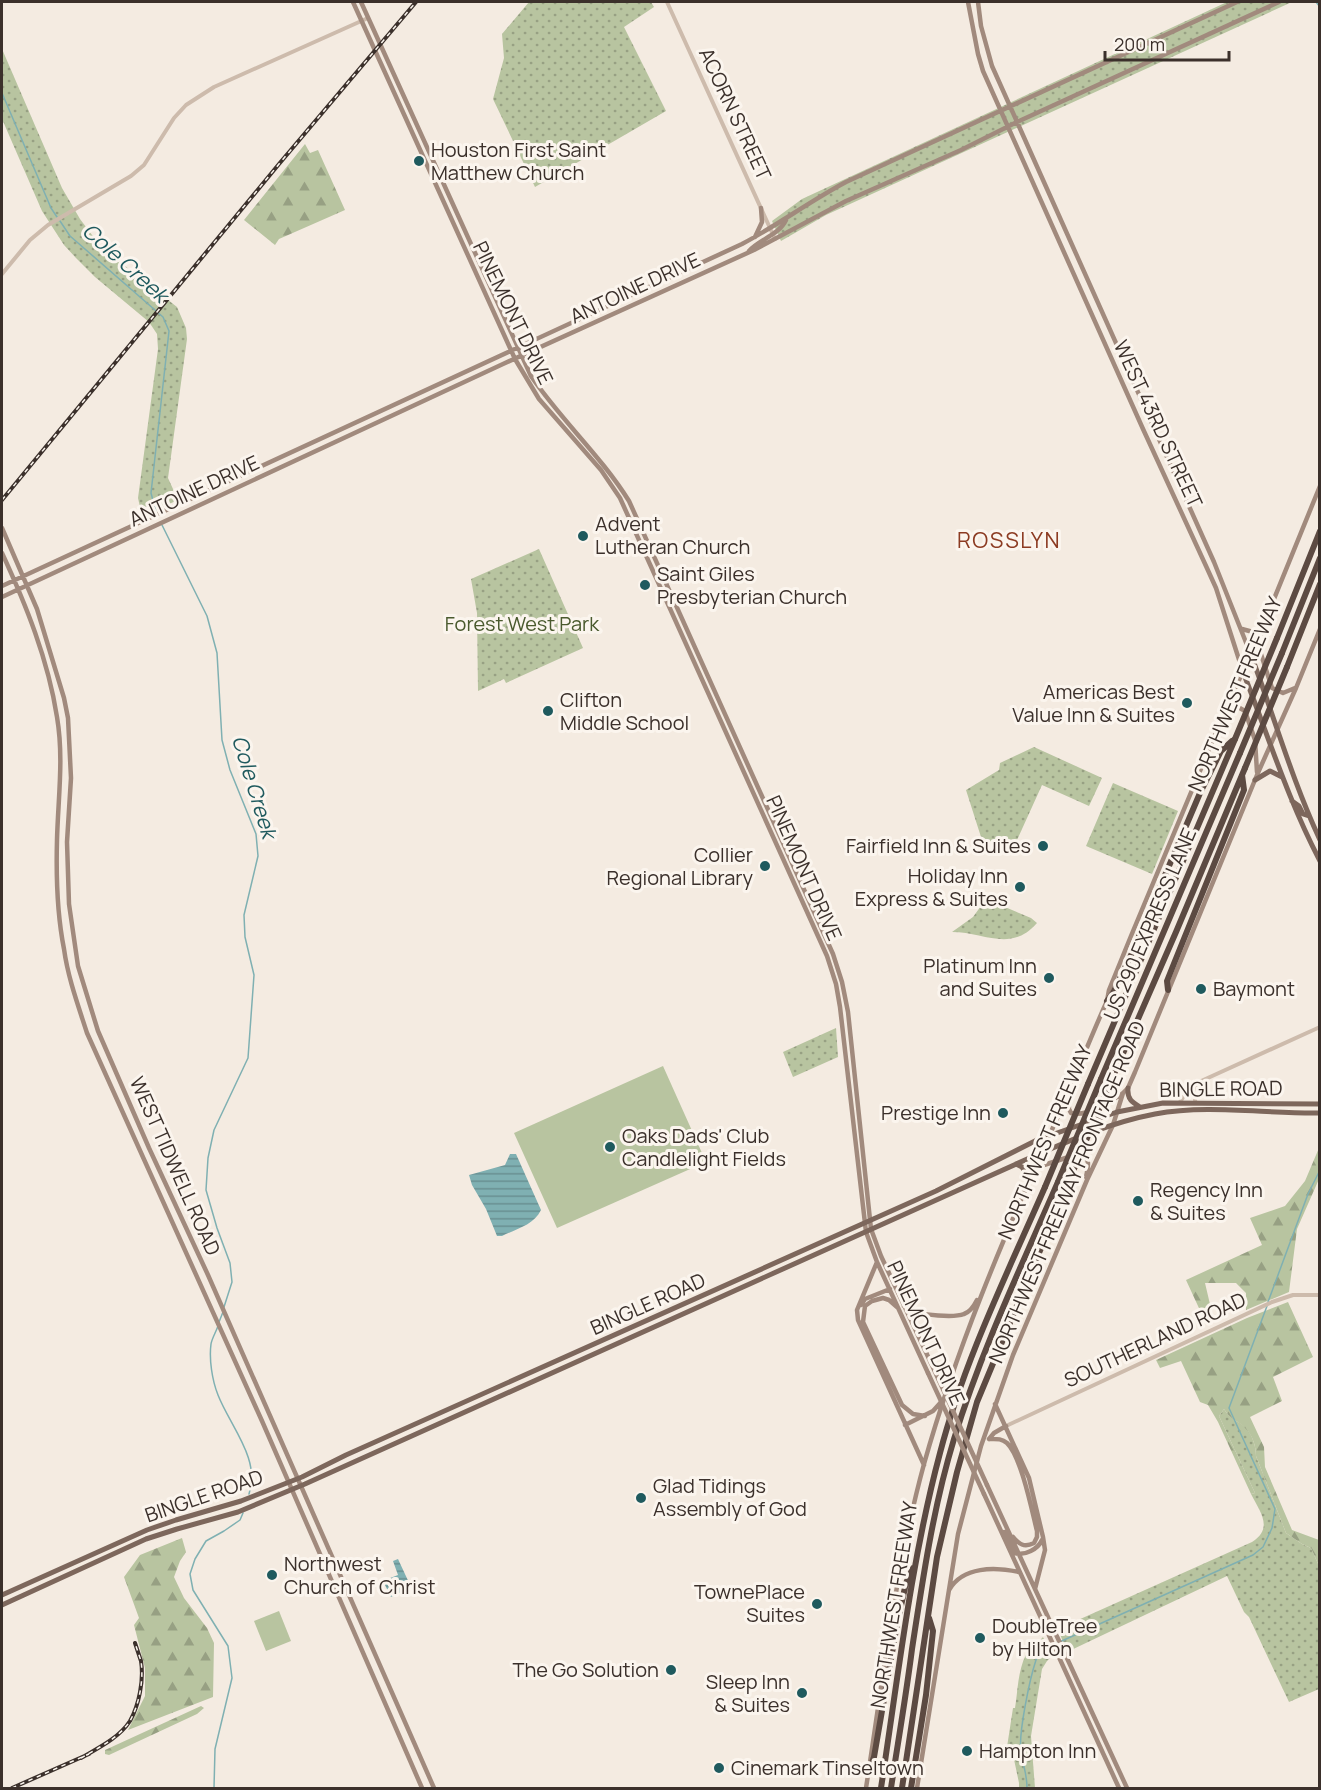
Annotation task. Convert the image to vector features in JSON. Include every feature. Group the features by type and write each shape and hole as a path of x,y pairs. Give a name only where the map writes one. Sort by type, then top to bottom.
{"highway":[{"name":"NORTHWEST FREEWAY","path":"881,1788 924,1515 956,1398 982,1330 1235,739 1320,531"},
{"name":"US 290 EXPRESS LANE","path":"891,1788 929,1539 944,1474 964,1407 983,1355 1240,753 1320,558"},
{"name":"NORTHWEST FREEWAY","path":"902,1788 944,1523 966,1435 977,1402 1320,584"},
{"path":"1107,1001 1132,953 1200,794 1221,751 1235,739"},
{"path":"1168,990 1167,981 1244,790 1243,771"},
{"path":"870,1768 874,1757 906,1583 916,1562"},
{"path":"911,1788 926,1695 933,1631 928,1614"}],"main road":[{"name":"PINEMONT DRIVE","path":"353,2 514,359 529,386 552,416 601,470 620,498 827,956 836,984 840,1007 858,1173 877,1262 930,1364 1126,1788"},
{"name":"PINEMONT DRIVE","path":"361,2 531,376 557,411 607,468 625,495 833,954 848,1012 867,1222"},
{"name":"WEST 43RD STREET","path":"968,2 983,71 1206,566 1283,780 1319,860"},
{"name":"WEST 43RD STREET","path":"978,2 987,52 1230,601 1278,729 1293,778 1320,840"},
{"path":"773,234 787,218 832,190 1237,2"},
{"name":"ANTOINE DRIVE","path":"2,586 754,238 773,234 961,150 1279,2"},
{"path":"972,28 981,26"},
{"path":"388,79 394,76"},
{"path":"436,185 442,183"},
{"path":"754,238 762,222 761,208"},
{"name":"ANTOINE DRIVE","path":"2,597 748,253 773,234"},
{"path":"1072,271 1081,267"},
{"path":"486,294 492,292"},
{"path":"582,319 585,327"},
{"path":"552,416 557,411"},
{"path":"341,429 345,437"},
{"path":"277,458 281,467"},
{"path":"226,482 230,492"},
{"name":"NORTHWEST FREEWAY FRONTAGE ROAD","path":"866,1788 898,1581 924,1465 944,1399 982,1293 1107,1001 1122,958 1320,486"},
{"path":"620,498 625,495"},
{"name":"WEST TIDWELL ROAD","path":"2,528 38,609 68,718 71,778 67,842 69,904 78,966 98,1031 434,1788"},
{"name":"WEST TIDWELL ROAD","path":"2,553 29,614 48,675 57,718 61,778 57,841 63,949 87,1033 213,1312 422,1788"},
{"path":"647,558 654,555"},
{"path":"1226,620 1232,614 1230,601"},
{"path":"1241,629 1253,632 1263,626"},
{"path":"1263,626 1259,648 1272,688 1283,693 1296,688"},
{"name":"NORTHWEST FREEWAY FRONTAGE ROAD","path":"917,1788 958,1534 995,1403 1017,1345 1083,1188 1113,1125 1123,1093 1128,1088 1256,777 1320,629"},
{"path":"1225,712 1238,707 1245,711 1255,740 1256,777 1273,771 1283,780 1293,778"},
{"path":"743,769 749,766"},
{"path":"1291,800 1299,806 1303,814 1309,816"},
{"path":"57,841 67,842"},
{"path":"97,1056 107,1051"},
{"path":"1128,1088 1129,1099 1140,1107"},
{"path":"1069,1090 1069,1109 1071,1113 1077,1114 1100,1107 1123,1093"},
{"path":"850,1096 857,1094"},
{"path":"1160,1114 1195,1102"},
{"name":"BINGLE ROAD","path":"2,1595 167,1522 230,1505 297,1479 936,1191 1050,1135 1117,1112 1163,1103 1320,1104"},
{"path":"851,1105 858,1105"},
{"name":"BINGLE ROAD","path":"2,1605 166,1532 230,1514 300,1486 1016,1164 1113,1125 1184,1111 1320,1113"},
{"path":"140,1151 149,1148"},
{"path":"1016,1164 1032,1176 1044,1165 1081,1153 1086,1156 1089,1164 1083,1188"},
{"path":"858,1173 864,1170"},
{"path":"936,1191 941,1198"},
{"path":"171,1218 180,1214"},
{"name":"PINEMONT DRIVE","path":"869,1230 892,1288"},
{"path":"805,1249 808,1258"},
{"path":"877,1262 857,1310 858,1320 924,1465"},
{"path":"857,1310 866,1299 892,1288"},
{"path":"925,1416 913,1414 902,1405 863,1322 866,1306 872,1300 883,1298 913,1312 933,1315 964,1314 970,1310 982,1293"},
{"name":"PINEMONT DRIVE","path":"902,1308 928,1373 1119,1788"},
{"path":"658,1316 662,1324"},
{"path":"242,1378 251,1373"},
{"path":"905,1425 933,1411 944,1399"},
{"path":"995,1403 1029,1478 1043,1537 1045,1550 1035,1589"},
{"path":"981,1446 994,1433 1006,1426"},
{"path":"989,1439 998,1439 1010,1445 1023,1474 1037,1535 1034,1543 1022,1545 1008,1530"},
{"path":"205,1512 207,1521"},
{"path":"997,1523 1014,1553 1019,1555 1040,1545 1043,1537"},
{"path":"121,1541 125,1549"},
{"path":"320,1554 329,1550"},
{"path":"948,1593 953,1584 962,1576 973,1572 1003,1569 1019,1572"},
{"path":"47,1575 51,1583"},
{"path":"340,1601 350,1597"},
{"path":"1040,1617 1046,1614"},
{"path":"1061,1664 1067,1660"},
{"path":"1074,1694 1081,1691"}],"street":[{"name":"ACORN STREET","path":"667,2 773,234"},
{"path":"2,274 30,240 54,221 131,176 144,165 174,118 186,105 214,87 368,18"},
{"path":"1180,1102 1189,1084 1199,1082 1320,1027"},
{"path":"1195,1102 1199,1082"},
{"name":"SOUTHERLAND ROAD","path":"1006,1426 1272,1302 1293,1295 1320,1295"}],"green space":[{"path":"529,2 651,2 654,7 624,27 666,111 535,187 493,99 504,58 502,34"},
{"path":"1227,2 1292,2 826,215 781,241 772,221 802,199"},
{"path":"2,49 62,188 80,219 106,251 177,307 186,328 187,339 168,478 178,500 142,516 138,498 158,349 157,334 149,322 76,258 64,245 42,211 2,119"},
{"path":"305,144 310,153 318,150 345,210 279,239 275,245 244,220"},
{"name":"Forest West Park","path":"539,549 583,648 506,683 504,679 478,691 477,613 471,579"},
{"path":"1034,747 1102,778 1089,806 1042,785 1012,851 981,837 966,790 999,770 1000,763"},
{"path":"1113,783 1178,811 1152,874 1086,846"},
{"path":"986,899 1031,918 1037,923 1027,932 1007,939 952,932 973,917"},
{"path":"836,1028 838,1057 793,1077 783,1052"},
{"name":"Oaks Dads' Club Candlelight Fields","path":"663,1066 706,1162 557,1228 514,1133"},
{"path":"1319,1148 1319,1179 1297,1229 1289,1292 1246,1310 1246,1293 1236,1283 1205,1283 1213,1317 1204,1319 1186,1280 1262,1245 1250,1218 1285,1206 1305,1181"},
{"path":"1288,1302 1313,1357 1273,1377 1282,1401 1250,1417 1264,1447 1265,1467 1292,1530 1319,1540 1319,1566 1311,1548 1286,1533 1256,1456 1254,1442 1248,1432 1224,1409 1219,1416 1255,1493 1251,1494 1218,1422 1208,1405 1200,1402 1181,1361 1160,1368 1156,1360 1247,1318"},
{"path":"1224,1409 1251,1434 1256,1456 1286,1533 1311,1548 1319,1566 1319,1689 1289,1702 1227,1576 1067,1652 1058,1629 1259,1537 1264,1525 1263,1520 1251,1494 1255,1493 1219,1416"},
{"path":"182,1538 186,1552 174,1577 184,1598 207,1628 214,1643 213,1697 128,1730 145,1696 145,1668 134,1625 139,1618 124,1577 140,1555"},
{"path":"279,1611 291,1641 266,1651 254,1621"},
{"path":"1043,1637 1052,1656 1042,1669 1031,1736 1035,1788 1019,1788 1012,1750 1007,1747 1013,1708 1015,1708 1025,1656 1030,1648"},
{"path":"201,1706 204,1708 197,1714 109,1755 105,1754 105,1750"}],"water":[{"path":"510,1154 516,1154 541,1210 534,1219 519,1229 497,1236 469,1175 505,1165"},
{"path":"398,1559 411,1587 391,1597 384,1583 385,1580 398,1575 393,1561"}],"waterway":[{"path":"1316,2 1320,7"},
{"name":"Cole Creek","path":"2,93 51,208 57,217"},
{"name":"Cole Creek","path":"60,221 70,236 163,317 169,331 151,493 156,512"},
{"name":"Cole Creek","path":"162,525 207,616 217,653 222,740 230,770 256,834 258,856 244,915 245,937 254,975 248,1058 214,1130 208,1158 206,1190 230,1263 232,1282 224,1307"},
{"path":"1268,1302 1308,1194 1320,1170"},
{"path":"1055,1644 1253,1555 1263,1547 1272,1528 1275,1509 1229,1408 1267,1306"},
{"name":"Cole Creek","path":"219,1322 223,1312"},
{"name":"Cole Creek","path":"218,1326 211,1344 213,1376 223,1407 248,1455 252,1481 249,1494"},
{"name":"Cole Creek","path":"214,1788 215,1749 232,1678 228,1646 193,1590 190,1574 195,1559 206,1541 240,1520 243,1513"},
{"path":"1027,1788 1021,1744 1025,1706 1039,1653 1051,1646"}],"railway":[{"path":"2,500 416,2"},
{"path":"81,1758 114,1738 133,1715 142,1676 141,1661 135,1643"},
{"path":"12,1788 89,1754"}],"place":[{"name":"Houston First Saint Matthew Church","path":"419,161"},
{"name":"Advent Lutheran Church","path":"583,536"},
{"name":"Saint Giles Presbyterian Church","path":"645,585"},
{"name":"Americas Best Value Inn & Suites","path":"1187,703"},
{"name":"Clifton Middle School","path":"548,711"},
{"name":"Fairfield Inn & Suites","path":"1043,846"},
{"name":"Collier Regional Library","path":"765,866"},
{"name":"Holiday Inn Express & Suites","path":"1020,887"},
{"name":"Platinum Inn and Suites","path":"1049,978"},
{"name":"Baymont","path":"1201,989"},
{"name":"Prestige Inn","path":"1003,1113"},
{"name":"Oaks Dads' Club Candlelight Fields","path":"610,1147"},
{"name":"Regency Inn & Suites","path":"1138,1201"},
{"name":"Glad Tidings Assembly of God","path":"641,1498"},
{"name":"Northwest Church of Christ","path":"272,1575"},
{"name":"TownePlace Suites","path":"817,1604"},
{"name":"DoubleTree by Hilton","path":"980,1638"},
{"name":"The Go Solution","path":"671,1670"},
{"name":"Sleep Inn & Suites","path":"802,1693"},
{"name":"Hampton Inn","path":"967,1751"},
{"name":"Cinemark Tinseltown","path":"719,1768"}],"district":[{"name":"ROSSLYN","path":"1009,540"}]}
